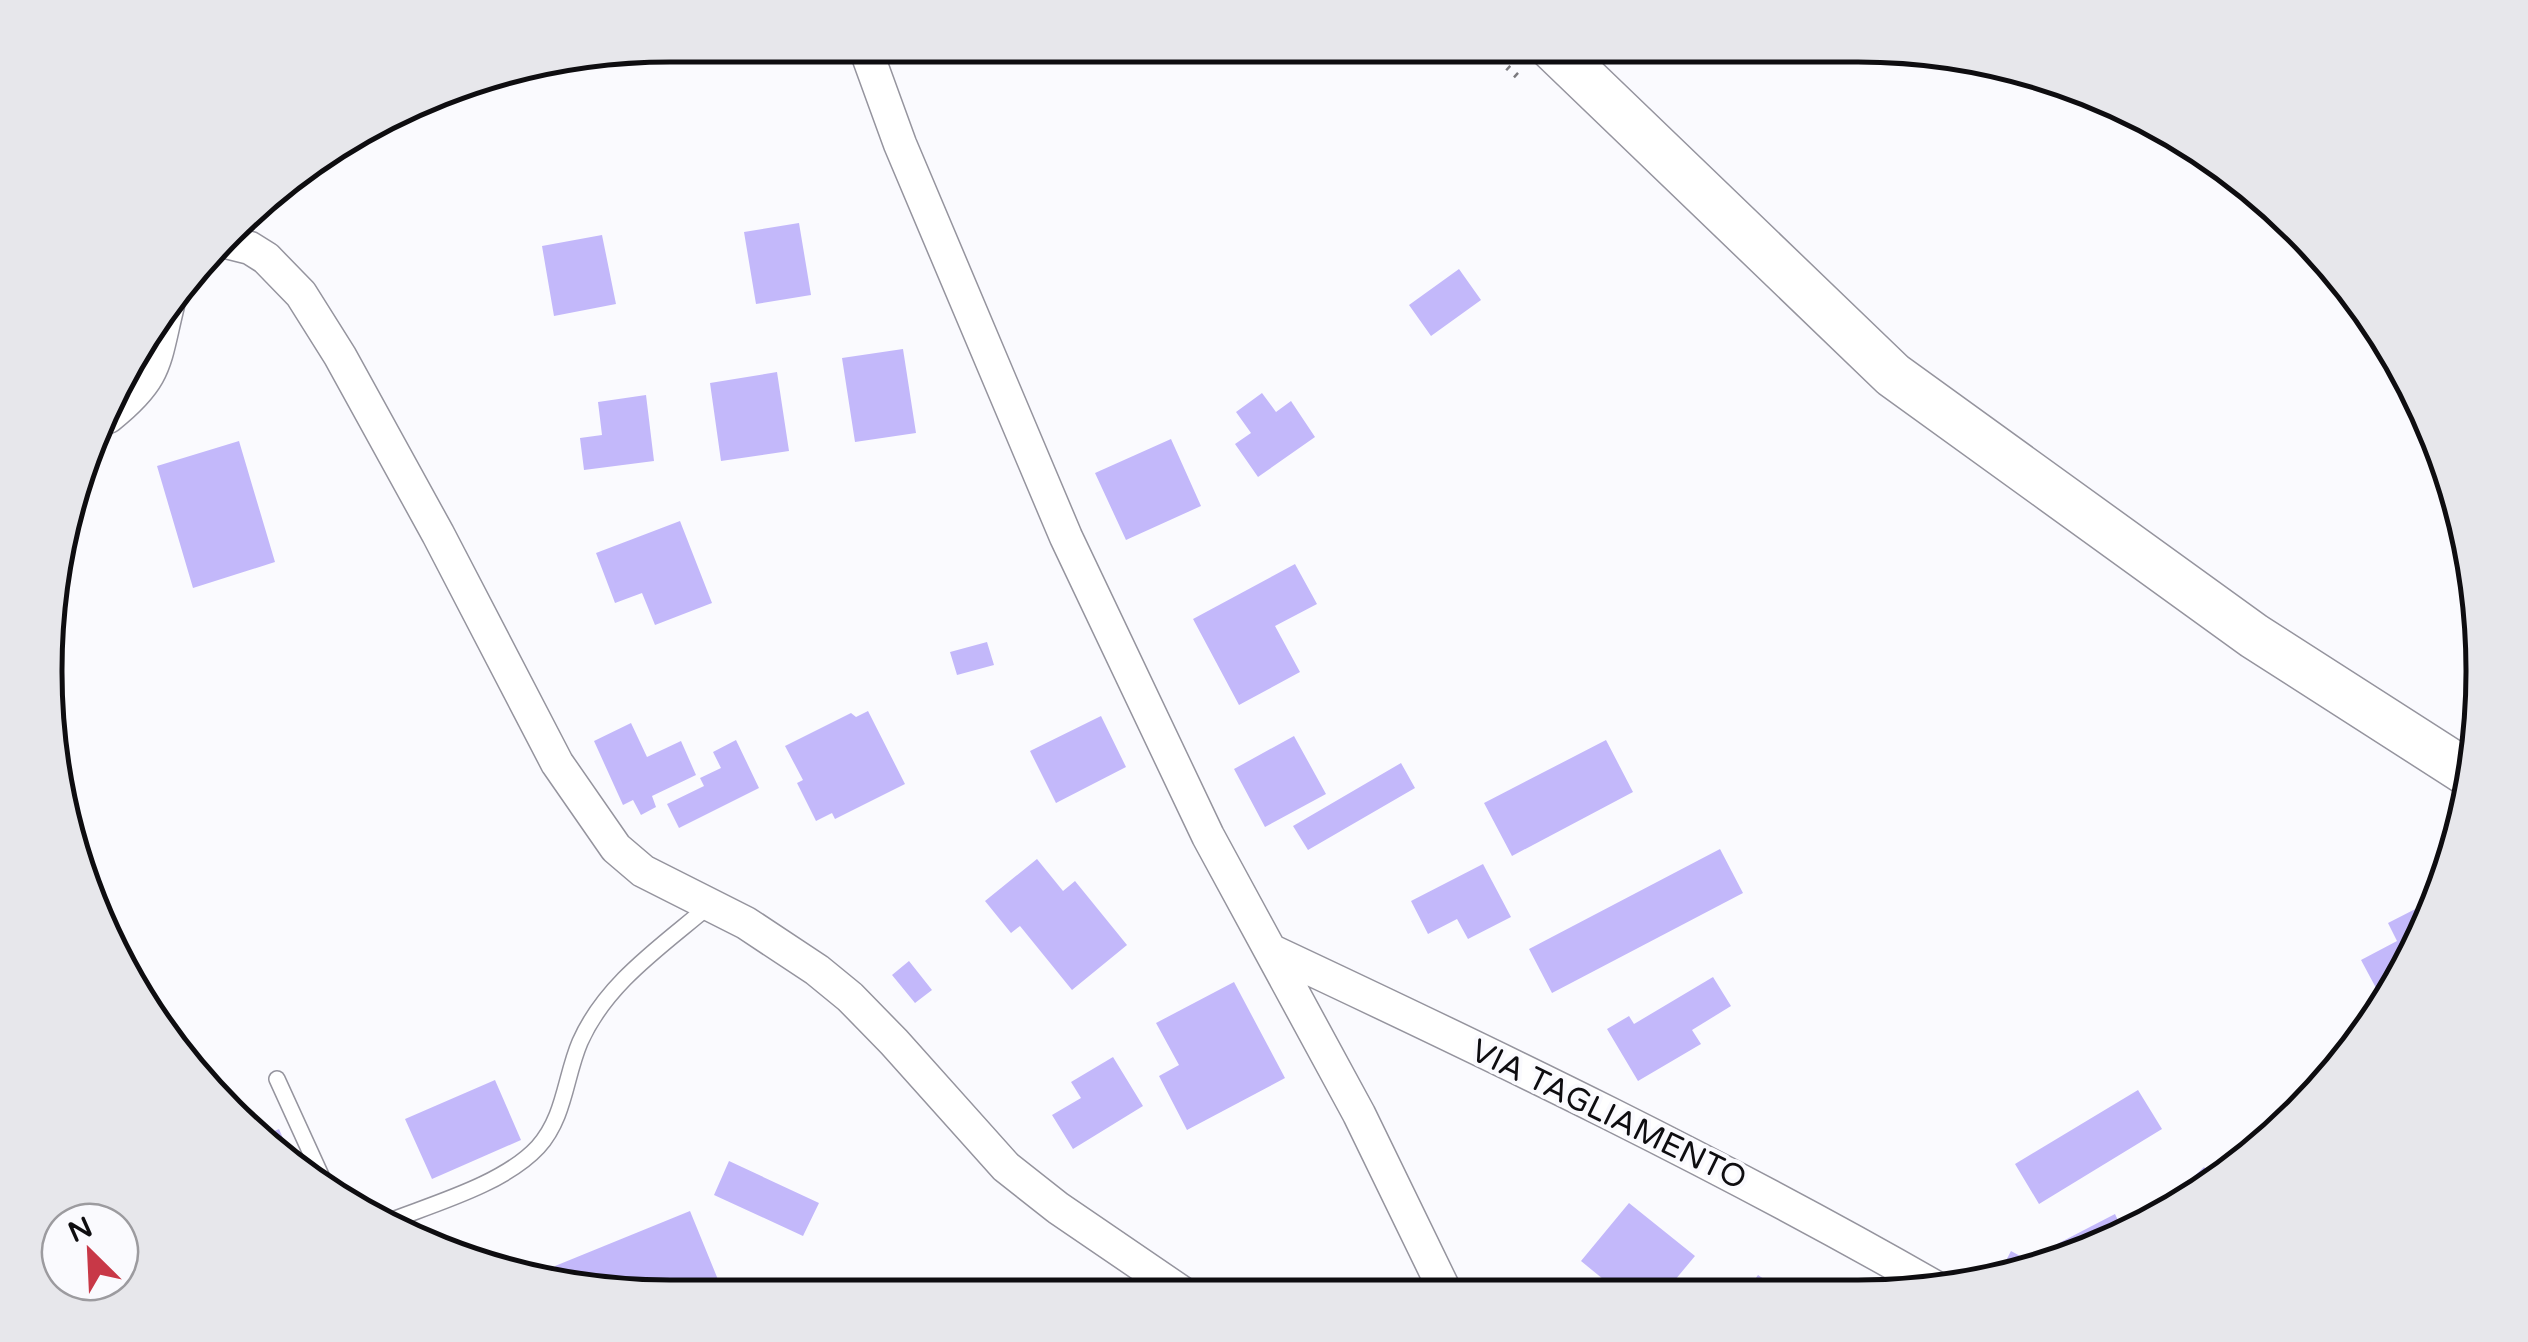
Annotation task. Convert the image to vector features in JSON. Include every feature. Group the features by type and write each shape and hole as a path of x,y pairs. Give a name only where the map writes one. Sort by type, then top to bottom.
{"main road":[{"path":"1567,62 1893,376 2254,636 2458,767"}],"street":[{"path":"870,62 900,144 1066,537 1208,836 1358,1114 1440,1280"},
{"path":"238,244 266,258 302,294 429,518 556,762 604,833 643,872 778,942 850,997 1006,1166 1058,1208 1163,1280"},
{"path":"127,399 156,362 160,340"},
{"name":"VIA TAGLIAMENTO","path":"1270,950 1610,1112 1776,1197 1916,1276"}],"lane":[{"path":"401,1216 499,1175 536,1149 560,1112 580,1041 610,993 710,905"},
{"path":"277,1079 316,1165"}],"building":[{"path":"799,223 811,295 756,304 744,232"},
{"path":"602,235 616,304 554,316 542,246"},
{"path":"1459,269 1481,300 1431,336 1409,305"},
{"path":"903,349 916,433 855,442 842,358"},
{"path":"777,372 789,451 721,461 710,383"},
{"path":"1262,393 1276,412 1291,401 1315,437 1258,477 1235,444 1251,433 1236,412"},
{"path":"646,395 654,461 584,470 580,438 602,435 598,402"},
{"path":"1171,439 1201,506 1126,540 1095,473"},
{"path":"239,441 275,562 193,588 157,466"},
{"path":"680,521 712,603 655,625 642,593 615,603 596,553"},
{"path":"1295,564 1317,604 1275,626 1300,672 1239,705 1193,619"},
{"path":"987,642 994,665 957,675 950,652"},
{"path":"868,711 905,784 835,819 832,813 816,821 797,783 803,780 785,746 851,713 856,717"},
{"path":"1101,716 1126,767 1056,803 1030,751"},
{"path":"631,723 647,757 681,741 696,775 652,796 656,807 641,815 633,800 623,805 594,741"},
{"path":"1294,736 1326,794 1265,827 1234,769"},
{"path":"736,740 759,788 679,828 667,804 704,786 700,778 721,768 713,752"},
{"path":"1606,740 1633,792 1512,856 1484,803"},
{"path":"1401,763 1415,788 1308,850 1293,826"},
{"path":"1720,849 1743,893 1552,993 1529,949"},
{"path":"1037,859 1063,891 1075,881 1127,945 1072,990 1020,926 1011,933 985,901"},
{"path":"1483,864 1511,917 1468,939 1457,919 1428,934 1411,901"},
{"path":"2417,908 2376,988 2361,960 2397,941 2388,923"},
{"path":"909,961 932,990 915,1003 892,975"},
{"path":"1713,977 1731,1006 1692,1030 1701,1044 1638,1081 1607,1029 1629,1016 1634,1024"},
{"path":"1234,982 1285,1078 1187,1130 1159,1076 1179,1065 1156,1023"},
{"path":"1113,1057 1143,1106 1073,1149 1052,1115 1081,1098 1071,1082"},
{"path":"495,1080 521,1140 432,1179 405,1119"},
{"path":"2138,1090 2162,1129 2039,1204 2015,1164"},
{"path":"729,1161 819,1203 803,1236 714,1195"},
{"path":"1629,1203 1695,1256 1675,1280 1604,1280 1581,1261"},
{"path":"690,1211 718,1280 631,1278 555,1266"},
{"path":"2115,1214 2118,1221 2090,1233 2049,1248"},
{"path":"2011,1251 2022,1257 2006,1261"}]}
